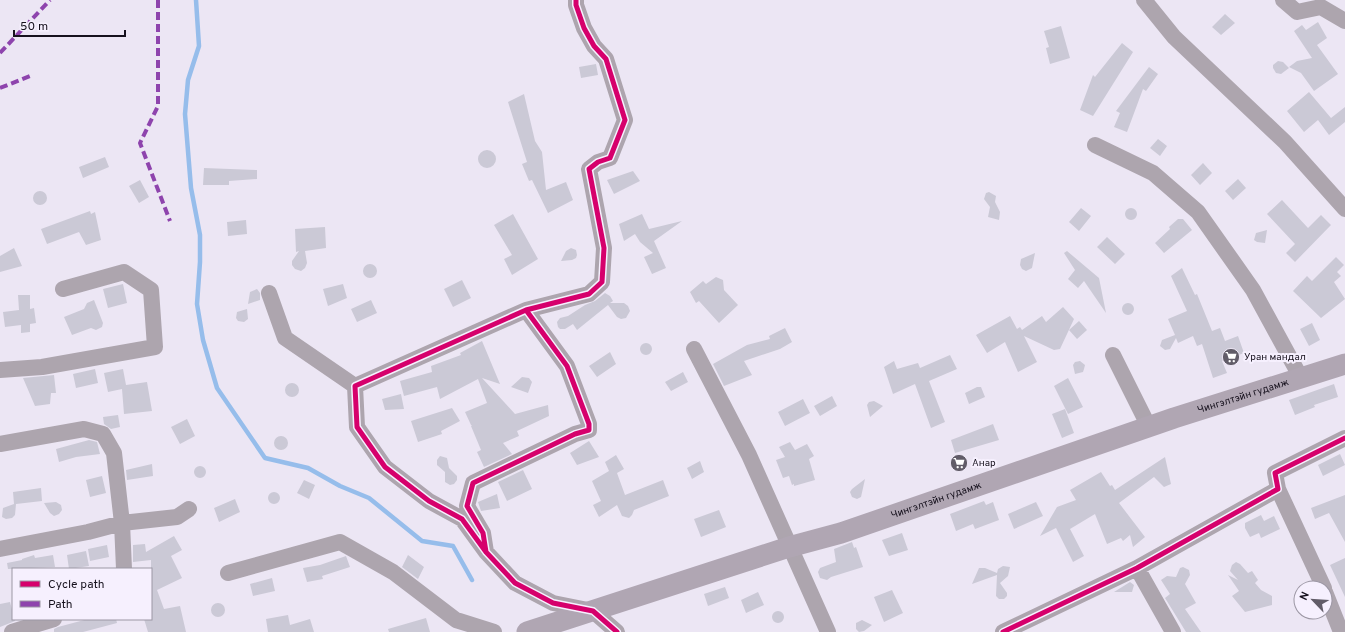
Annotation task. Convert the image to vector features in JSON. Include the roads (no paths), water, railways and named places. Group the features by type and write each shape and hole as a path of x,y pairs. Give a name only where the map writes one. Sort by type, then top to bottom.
{"main road":[{"name":"Чингэлтэйн гудамж","path":"527,632 789,547 849,530 1149,427 1345,364"}],"street":[{"path":"355,386 526,310 589,294 602,282 604,248 589,169 598,162 610,158 625,120 606,59 594,46 584,28 576,5 576,0"},
{"path":"1144,0 1174,37 1285,142 1345,209"},
{"path":"1283,0 1297,12 1321,7 1345,21"},
{"path":"1095,145 1153,173 1198,212 1253,290 1301,378"},
{"path":"0,370 50,365 155,347 151,290 124,272 63,289"},
{"path":"268,293 285,338 316,361 355,386"},
{"path":"486,552 483,533 467,506 473,483 576,434 589,430 589,424 567,366 526,310"},
{"path":"694,348 750,455 789,547 828,632"},
{"path":"1113,355 1149,427"},
{"path":"355,386 357,427 385,467 429,501 462,519 486,552 515,583 553,603 593,611 617,632"},
{"path":"0,444 84,429 103,434 114,453 122,523 124,568"},
{"path":"1320,580 1278,489 1275,473 1345,438"},
{"path":"1003,632 1137,568 1278,489"},
{"path":"0,549 88,532 122,523 177,517 189,508"},
{"path":"228,573 340,542 393,572 456,620 494,632"},
{"path":"1137,568 1172,632"},
{"path":"1333,612 1341,632"},
{"path":"12,632 51,620"}],"waterway":[{"path":"196,0 199,46 188,80 185,114 191,188 200,235 197,304 203,340 217,388 265,458 308,468 340,486 369,498 422,541 453,546 472,580"}],"place":[{"name":"Уран мандал","path":"1231,357"},
{"name":"Анар","path":"959,463"}]}
